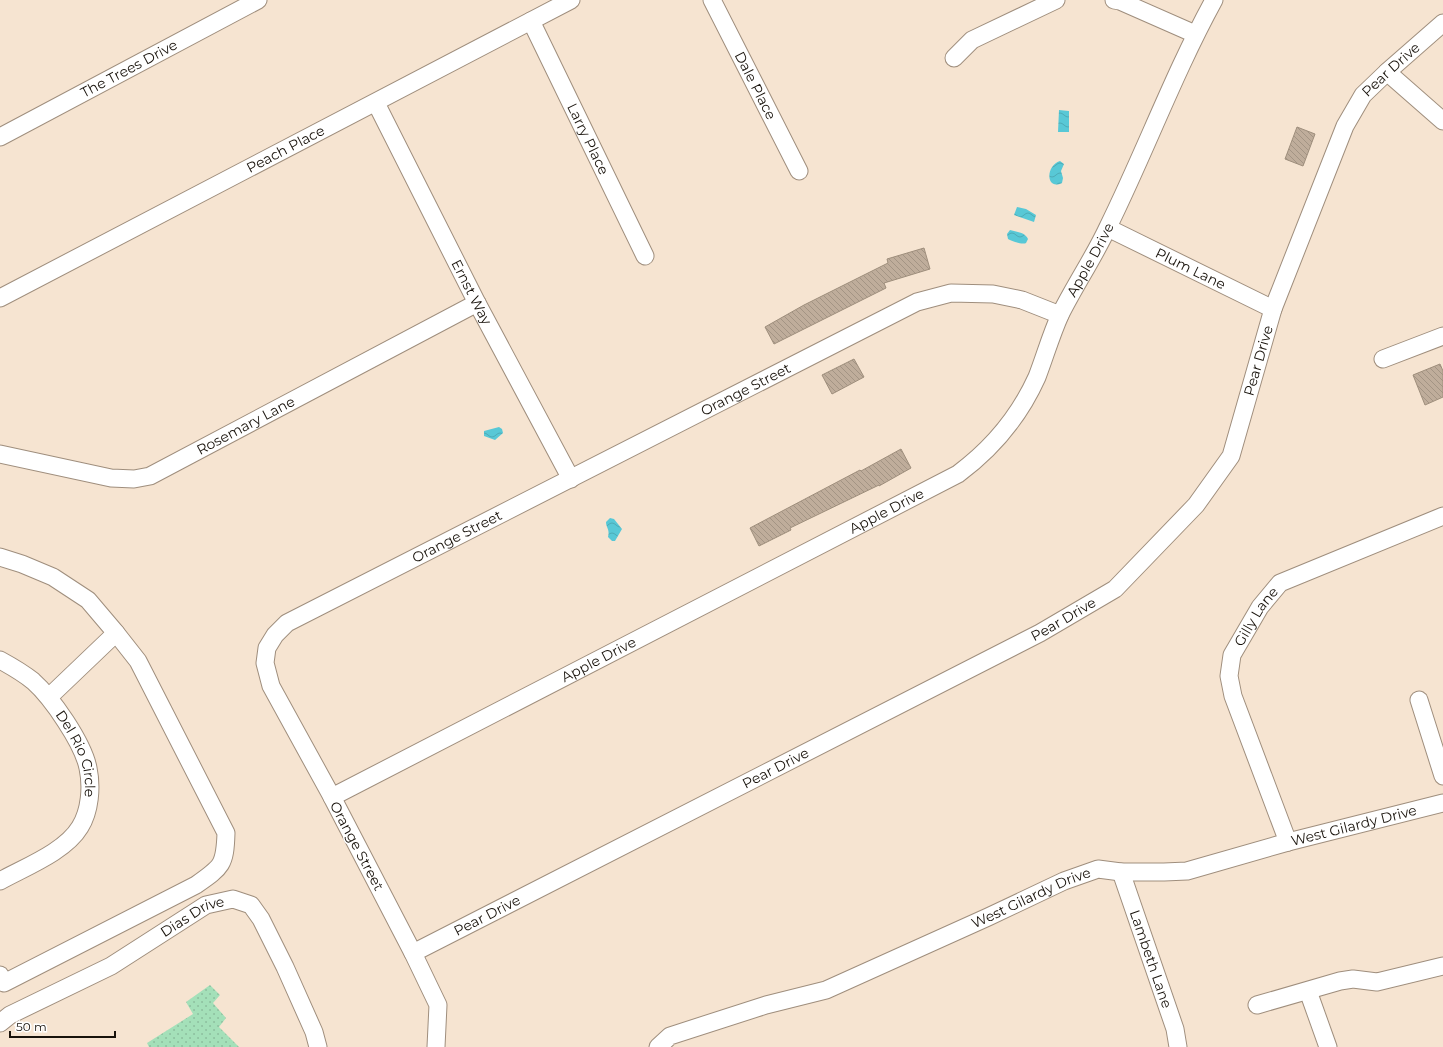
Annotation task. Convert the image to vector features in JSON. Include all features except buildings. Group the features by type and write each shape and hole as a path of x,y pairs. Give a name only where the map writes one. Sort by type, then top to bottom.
{"street":[{"name":"The Trees Drive","path":"0,137 258,0"},
{"name":"Peach Place","path":"0,298 571,0"},
{"name":"Dale Place","path":"712,0 799,171"},
{"path":"954,58 972,40 1056,0"},
{"path":"1114,0 1120,1 1195,34"},
{"name":"Apple Drive","path":"332,797 958,474 978,459 999,437 1018,412 1036,378 1060,315 1108,228 1195,34 1214,0"},
{"name":"Larry Place","path":"531,21 645,256"},
{"name":"Pear Drive","path":"413,953 1040,633 1115,589 1196,505 1231,456 1274,309 1345,126 1363,95 1443,22"},
{"path":"1387,72 1443,121"},
{"name":"Ernst Way","path":"376,103 477,303 571,479"},
{"name":"Plum Lane","path":"1108,228 1274,309"},
{"name":"Orange Street","path":"436,1047 438,1004 332,797 270,686 265,663 267,648 275,635 287,623 917,302 951,293 993,294 1022,300 1060,315"},
{"name":"Rosemary Lane","path":"0,454 111,478 134,479 150,476 477,303"},
{"path":"1383,359 1443,336"},
{"name":"Gilly Lane","path":"1288,842 1233,696 1229,676 1232,655 1260,607 1280,583 1443,516"},
{"path":"0,557 22,564 53,577 88,600 116,633 138,661 226,833 226,855 217,871 196,885 4,983 0,975"},
{"path":"49,697 116,633"},
{"name":"Del Rio Circle","path":"0,660 16,669 49,697 76,739 88,768 89,794 86,814 80,828 63,845 54,852 0,881"},
{"path":"1419,700 1443,776"},
{"name":"West Gilardy Drive","path":"658,1047 670,1036 766,1005 826,990 1064,881 1098,869 1122,872 1187,871 1288,842 1443,803"},
{"name":"Lambeth Lane","path":"1122,872 1175,1029 1178,1047"},
{"name":"Dias Drive","path":"0,1023 10,1015 111,966 206,905 233,899 251,905 261,919 289,974 314,1032 318,1047"},
{"path":"1257,1005 1340,981 1353,979 1377,982 1443,966"},
{"path":"1308,991 1328,1047"}],"green space":[{"path":"210,985 220,995 213,1003 226,1018 219,1027 239,1047 149,1047 147,1043 193,1014 186,1002"}],"water":[{"path":"1059,110 1069,111 1069,132 1058,132"},
{"path":"1060,161 1064,164 1061,171 1063,178 1062,183 1057,185 1050,181 1049,177 1052,168"},
{"path":"1017,207 1026,209 1036,215 1034,222 1014,215"},
{"path":"1010,230 1025,235 1028,239 1026,243 1014,242 1008,239 1007,234"},
{"path":"499,427 502,429 503,433 495,440 484,436 484,431"},
{"path":"610,518 614,519 622,529 615,541 612,541 608,537 609,532 606,522"}]}
